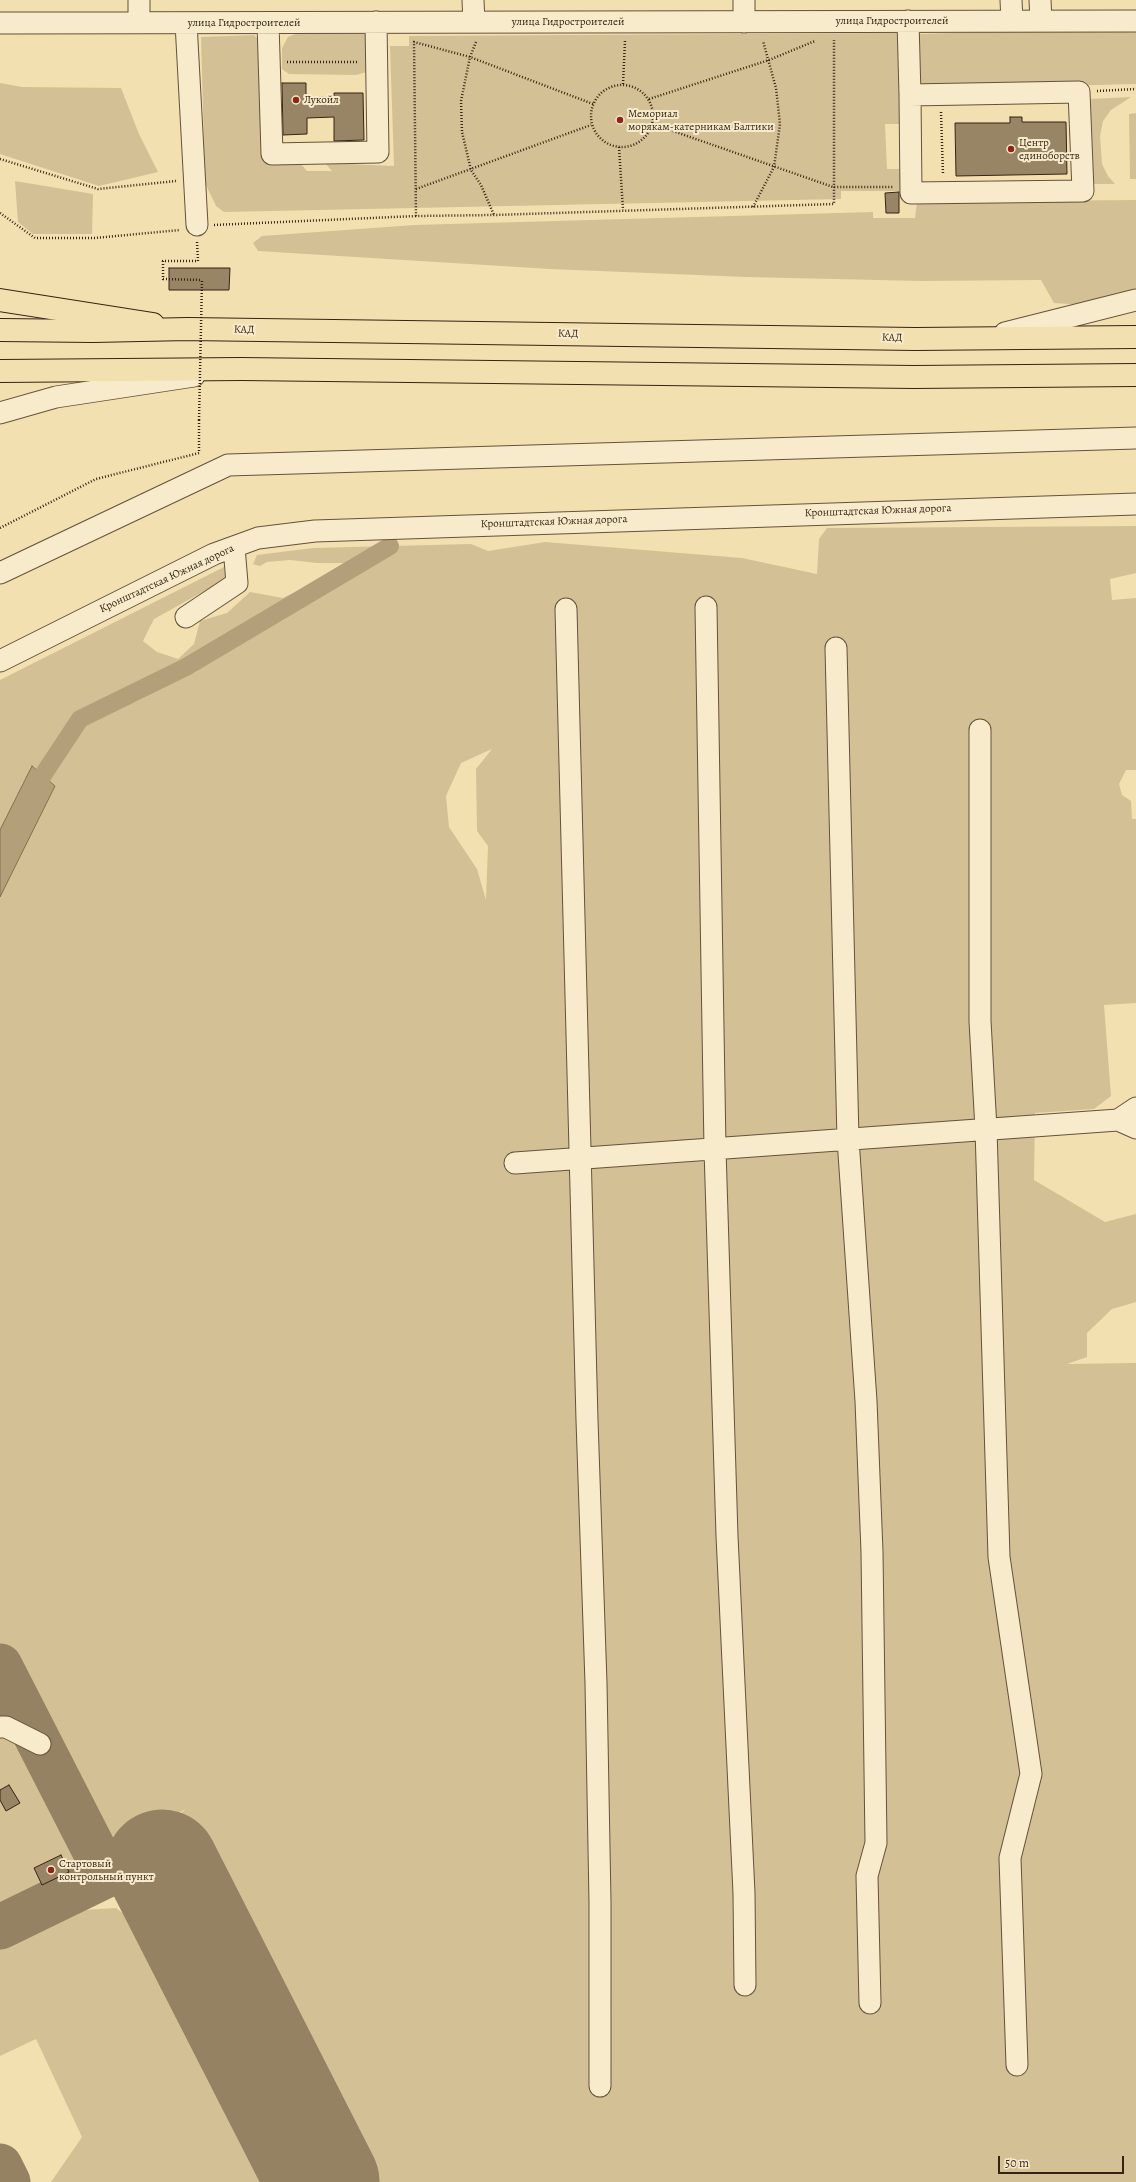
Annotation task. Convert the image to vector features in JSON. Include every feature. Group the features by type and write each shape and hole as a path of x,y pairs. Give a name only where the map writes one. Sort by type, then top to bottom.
{"main road":[{"path":"0,300 188,329"},
{"name":"КАД","path":"0,330 93,331 188,329 915,339 988,337 1136,337"},
{"path":"0,370 241,369 914,377 1136,375"}],"street":[{"path":"139,0 139,23"},
{"path":"473,0 475,32"},
{"path":"744,0 744,22"},
{"path":"1011,0 1012,21"},
{"path":"1040,0 1041,21"},
{"name":"улица Гидростроителей","path":"0,23 376,22 475,32 744,22 1136,21"},
{"path":"268,23 272,154 378,152 376,22"},
{"path":"908,22 912,193 1083,191 1079,92 910,95"},
{"path":"186,23 197,225"},
{"path":"988,337 1136,300"},
{"path":"0,413 56,397 241,369"},
{"path":"0,573 228,465 1136,438"},
{"name":"Кронштадтская Южная дорога","path":"0,661 214,554 258,538 315,531 1136,504"},
{"path":"186,617 237,583 234,547"},
{"path":"706,607 715,1149 727,1536 744,1892 745,1985"},
{"path":"566,609 598,1785 600,1902 600,2086"},
{"path":"836,648 848,1140 866,1401 872,1552 876,1843 867,1876 870,2003"},
{"path":"980,730 980,1021 986,1129 999,1557 1031,1774 1010,1858 1017,2065"},
{"path":"516,1163 986,1129 1127,1124 1136,1108"},
{"path":"0,1727 6,1727 19,1732 40,1744"}],"path":[{"path":"475,32 460,101 462,132 471,170 481,185 494,215"},
{"path":"0,213 35,238 95,238 175,231 197,225 416,216 494,215 834,204 834,39"},
{"path":"753,207 774,167 780,124 776,88 763,40"},
{"path":"649,100 769,60 818,40"},
{"path":"623,84 625,41"},
{"path":"416,216 414,42 470,57 593,104"},
{"path":"269,63 376,62"},
{"path":"623,84 631,85 649,100 654,116 653,124 640,142 619,147 603,142 592,125 593,104 601,92 608,88 623,84"},
{"path":"1079,92 1136,89"},
{"path":"653,124 833,187 912,188"},
{"path":"416,188 471,170 592,125"},
{"path":"619,147 624,210"},
{"path":"0,159 98,189 158,184 194,178"},
{"path":"0,528 96,479 199,454 202,280 163,279 164,261 198,260 197,225"}],"shaded area":[{"path":"1136,28 1136,84 943,89 924,85 919,81 917,34"},
{"path":"298,33 366,34 367,72 356,75 289,74 282,69 282,48 288,37"},
{"path":"899,33 901,124 885,124 887,169 902,169 903,191 841,191 841,199 224,212 216,206 205,183 201,37 254,35 259,40 268,162 300,163 307,171 332,171 325,163 394,166 390,46 409,46 409,36"},
{"path":"0,83 22,87 121,88 139,134 158,172 99,186 0,154"},
{"path":"1131,97 1111,110 1103,121 1100,136 1102,164 1108,176 1115,184 1090,184 1091,99"},
{"path":"1136,113 1136,179 1130,179 1129,114"},
{"path":"15,181 93,194 92,234 33,234 18,222"},
{"path":"1136,200 1136,291 1083,305 1054,303 1041,280 921,281 746,277 550,269 258,251 253,243 262,236 414,225 873,212 873,218 915,218 917,202"},
{"path":"1136,526 1136,573 1110,579 1112,600 1136,598 1136,770 1126,770 1119,784 1122,795 1131,801 1132,819 1136,819 1136,1003 1104,1005 1111,1096 1094,1109 1035,1113 1034,1180 1105,1222 1136,1214 1136,1302 1112,1309 1087,1333 1087,1357 1067,1364 1136,1363 1136,2182 369,2182 180,1814 186,1809 104,1853 38,1729 0,1647 0,897 55,786 32,766 0,830 0,680 224,567 226,579 154,619 143,641 157,652 178,659 194,644 200,621 227,613 250,592 283,598 322,579 349,563 317,563 290,560 267,562 260,566 253,564 257,555 313,548 471,544 488,551 545,542 742,558 817,574 819,539 827,528","holes":["492,749 476,769 477,831 488,846 486,900 477,869 449,827 446,796 461,763"]},
{"path":"32,766 55,786 0,897 0,830"},
{"path":"0,1682 20,1725 0,1719"},
{"path":"0,1736 31,1749 80,1843 82,1852 80,1865 69,1872 61,1855 34,1868 42,1885 0,1904"},
{"path":"116,1908 142,1928 273,2182 51,2182 82,2137 36,2039 0,2056 0,1944 38,1925 84,1910"}],"building":[{"name":"Лукойл","path":"282,83 306,83 306,97 334,97 334,93 363,93 364,140 334,141 334,117 307,118 307,134 283,135"},
{"name":"Центр единоборств","path":"1010,117 1022,117 1022,122 1066,122 1067,174 956,176 955,123 1010,123"},
{"path":"899,192 899,213 886,213 885,193"},
{"path":"169,268 230,268 229,290 169,290"},
{"path":"9,1785 20,1803 6,1811 0,1800 0,1790"},
{"name":"Стартовый контрольный пункт","path":"61,1855 69,1872 42,1885 34,1868"}],"waterway":[{"path":"33,797 43,775 80,719 186,667 390,546"}],"taxiway":[{"path":"0,1666 107,1875"},
{"path":"0,1927 107,1875 144,1862 162,1866"},
{"path":"0,2166 8,2182"}],"runway":[{"path":"162,1866 323,2182"}],"place":[{"name":"Лукойл","path":"296,100"},
{"name":"Мемориал морякам-катерникам Балтики","path":"620,120"},
{"name":"Центр единоборств","path":"1011,149"},
{"name":"Стартовый контрольный пункт","path":"51,1870"}]}
